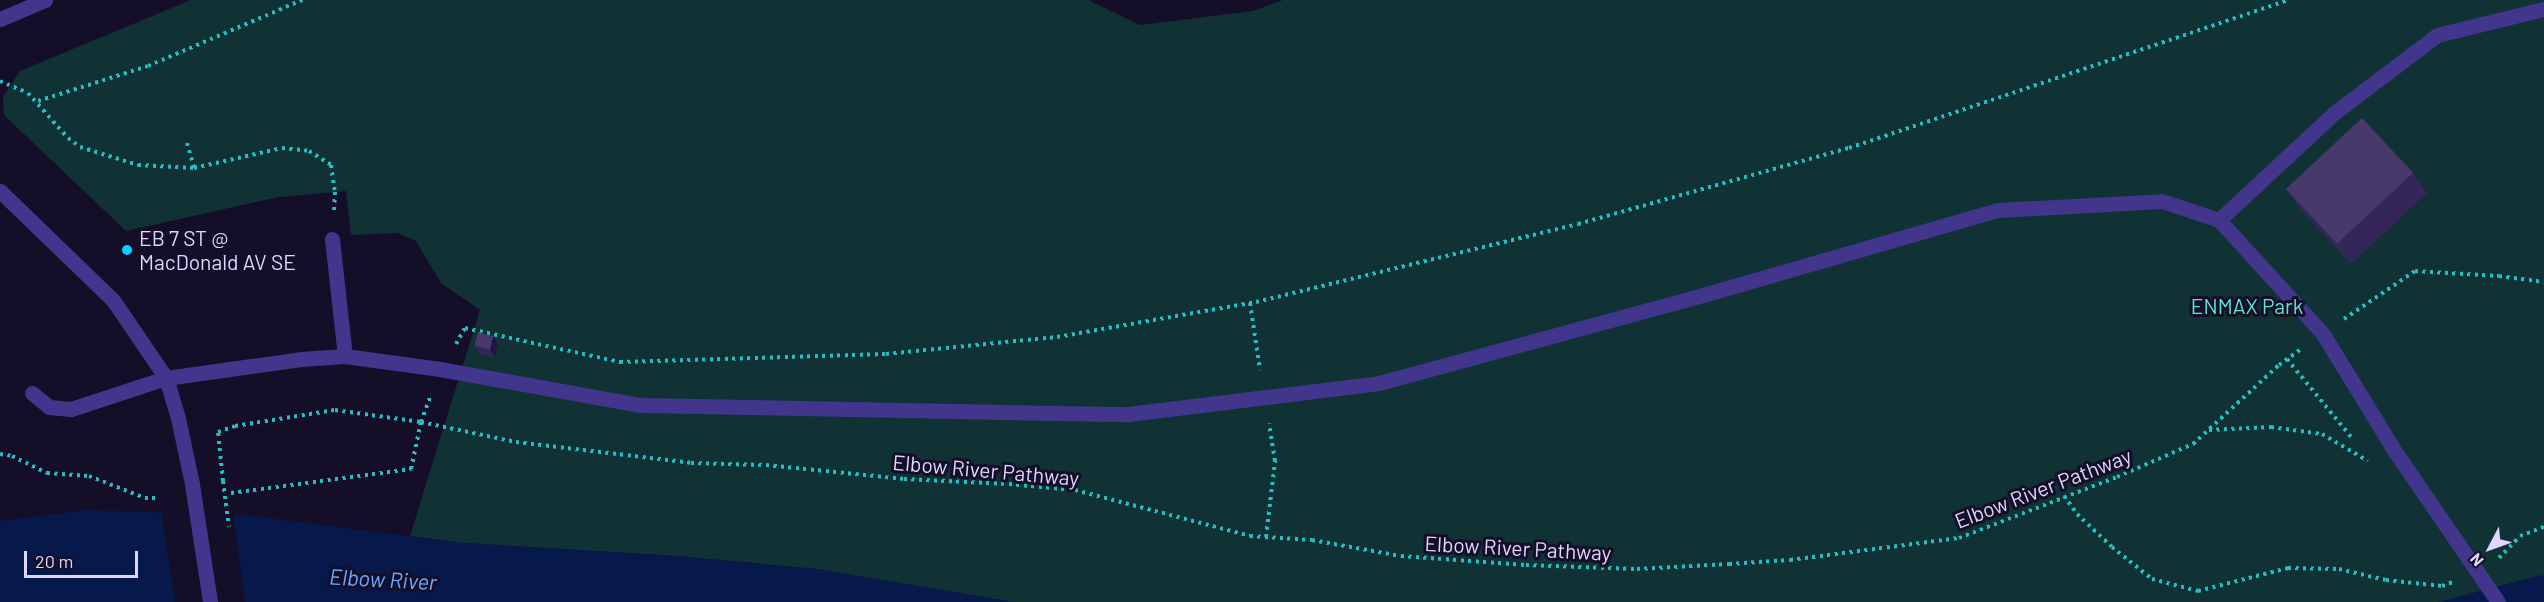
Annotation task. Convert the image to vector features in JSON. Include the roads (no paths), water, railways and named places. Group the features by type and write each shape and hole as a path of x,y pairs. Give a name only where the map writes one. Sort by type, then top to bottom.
{"street":[{"path":"0,19 45,0"},
{"path":"2219,220 2334,113 2437,35 2544,9"},
{"path":"0,191 113,300 166,378 178,418 192,484 210,602"},
{"path":"32,393 50,407 71,409 166,378 301,358 345,356 440,369 641,405 806,411 1128,414 1379,383 1703,295 1998,210 2162,201 2219,220 2323,334 2394,450 2498,602"},
{"path":"332,239 345,356"}],"water":[{"name":"Elbow River","path":"85,510 245,515 463,543 676,556 817,569 1013,602 0,602 0,521"},
{"path":"2544,576 2544,602 2439,602"}],"place":[{"name":"EB 7 ST @ MacDonald AV SE","path":"127,250"}],"park label":[{"name":"ENMAX Park","path":"2247,306"}]}
